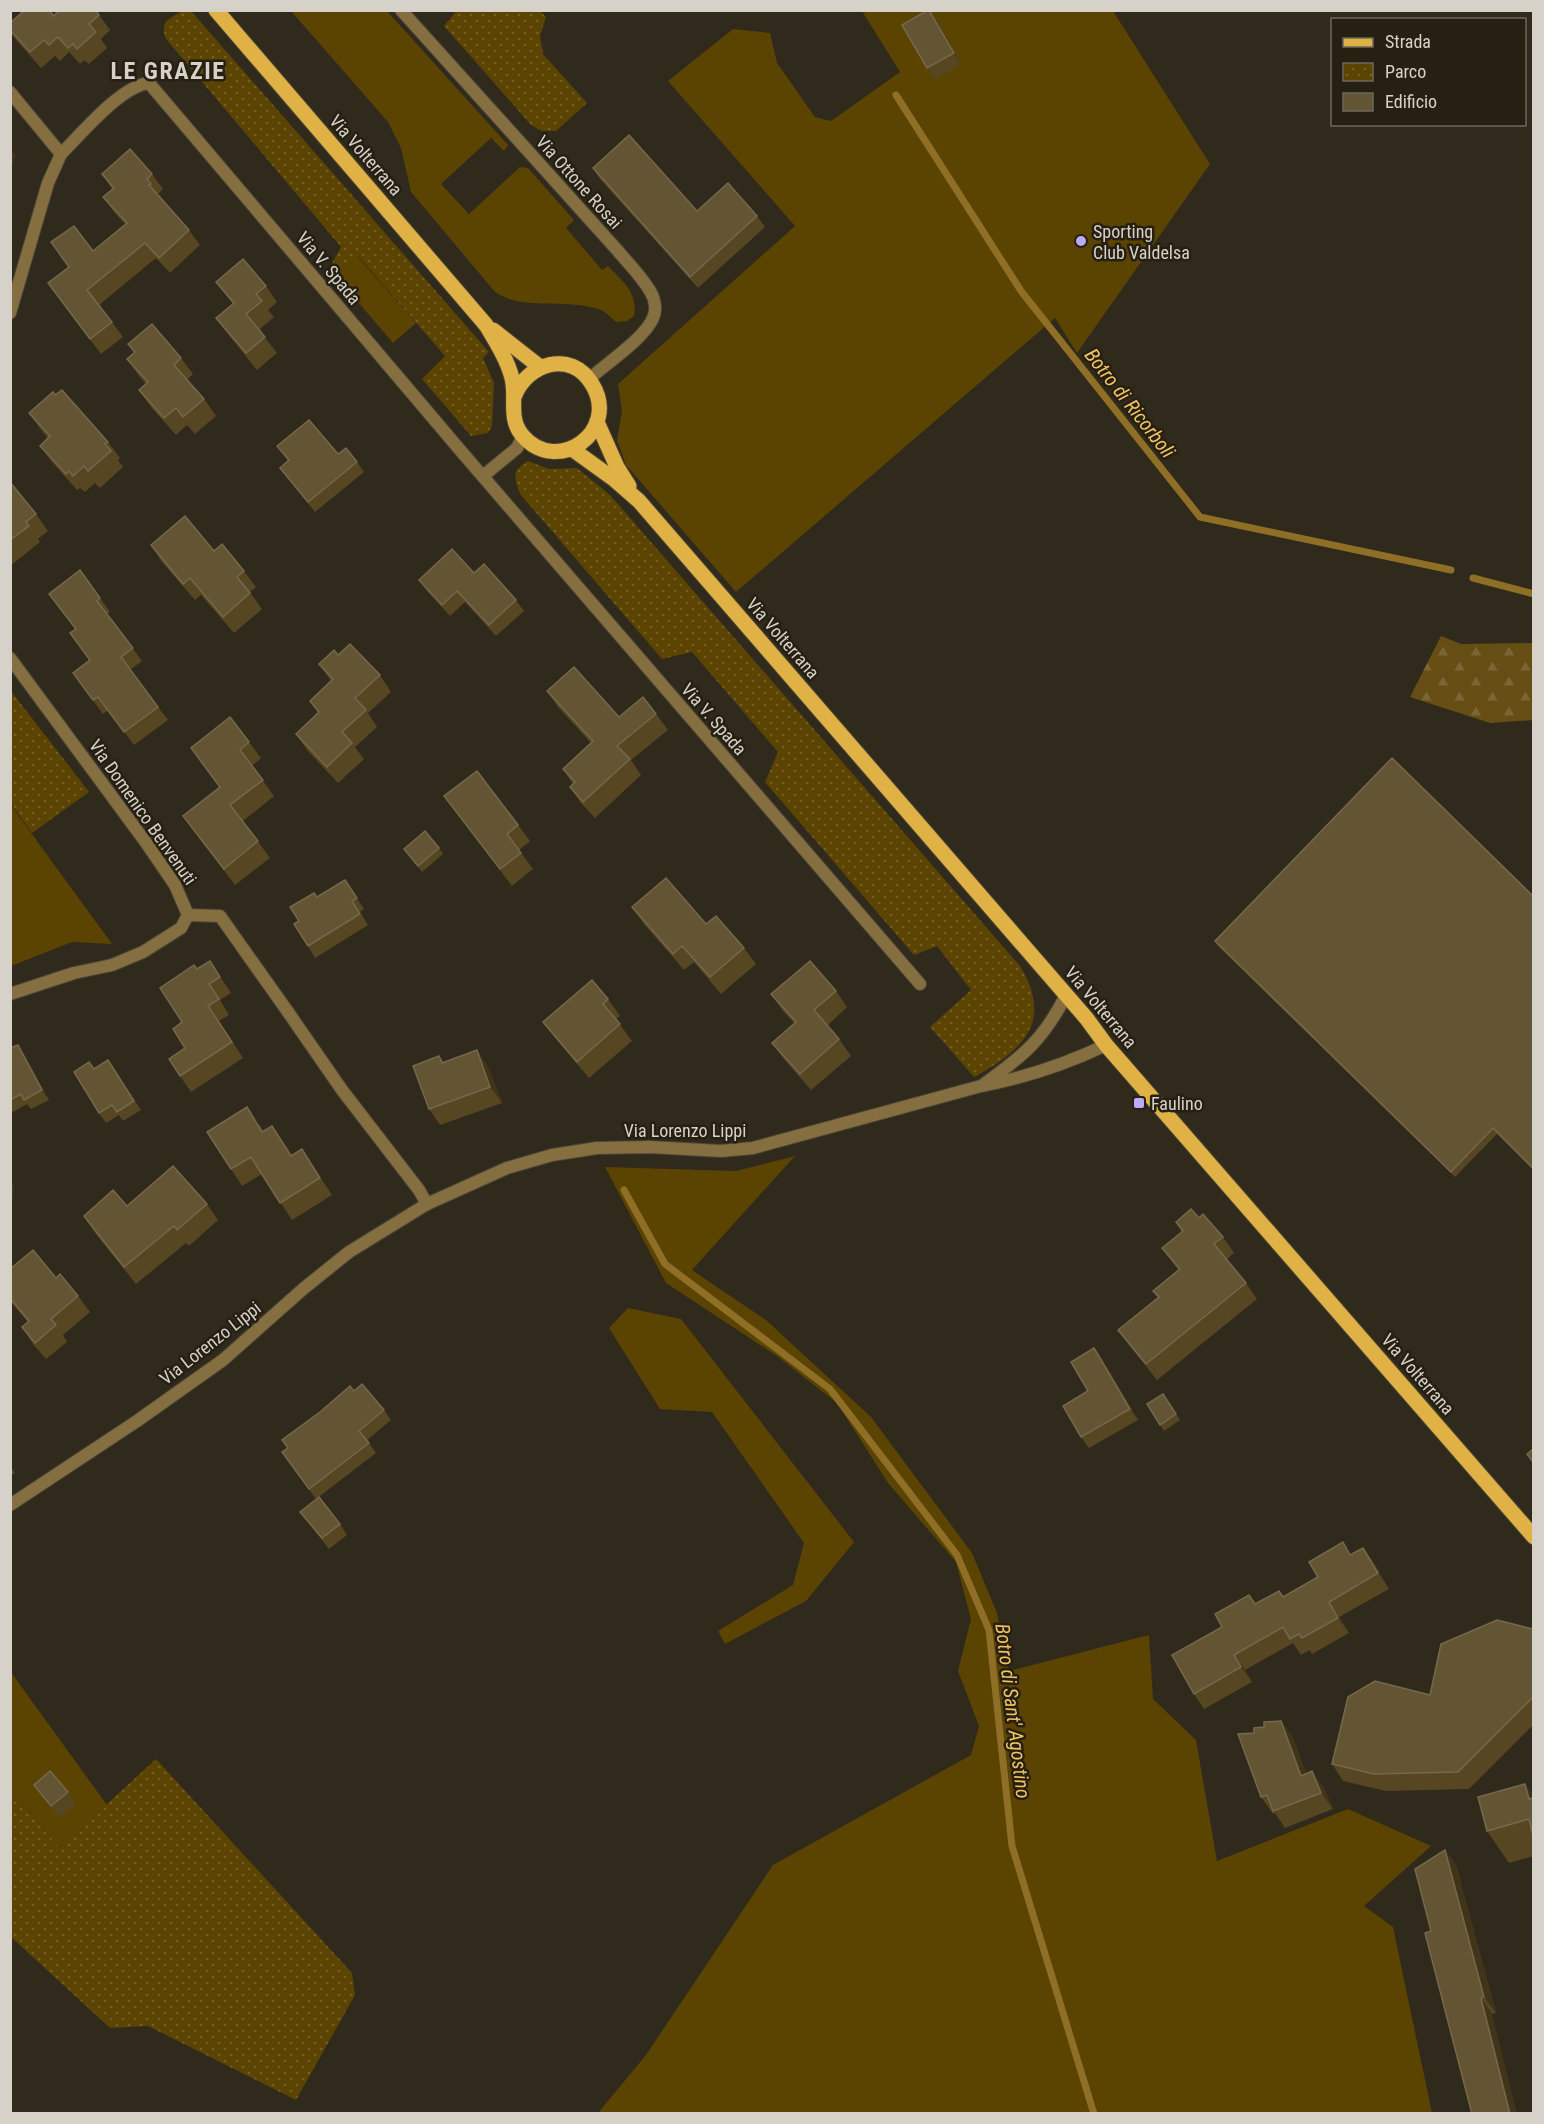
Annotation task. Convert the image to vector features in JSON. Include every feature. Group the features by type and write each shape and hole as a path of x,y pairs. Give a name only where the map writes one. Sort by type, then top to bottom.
{"main road":[{"name":"Via Volterrana","path":"216,10 486,325 540,367"},
{"name":"Via Volterrana","path":"486,325 509,367 514,387 514,418 523,436"},
{"path":"514,398 523,379 540,367 553,364 566,366 579,371 589,379"},
{"name":"Via Volterrana","path":"589,379 599,400 597,422 617,467 639,501 1066,995 1106,1045 1533,1537"},
{"path":"523,436 533,445 559,452 572,449 583,442 592,434 597,422"},
{"name":"Via Volterrana","path":"572,449 615,480 639,501"}],"street":[{"name":"Via Ottone Rosai","path":"401,10 618,251 651,292 655,313 650,324 629,346 589,379"},
{"name":"Via V. Spada","path":"61,154 129,90 136,85 149,83 920,984"},
{"path":"10,92 61,154 48,183 10,313"},
{"path":"483,476 516,448 523,436"},
{"name":"Via Domenico Benvenuti","path":"10,658 152,851 175,885 188,915 181,928 143,952 112,965 74,973 10,994"},
{"path":"188,915 220,916 342,1090 419,1190 427,1204"},
{"name":"Via Lorenzo Lippi","path":"981,1086 1034,1044 1045,1032 1066,995"},
{"name":"Via Lorenzo Lippi","path":"10,1504 137,1421 223,1360 303,1288 349,1252 427,1204 507,1168 552,1155 597,1148 650,1147 721,1151 753,1148 981,1086 1014,1080 1106,1045"}],"green space":[{"path":"457,10 540,11 546,17 540,36 543,54 587,103 556,131 542,131 531,125 444,26"},
{"path":"182,11 191,11 489,352 483,358 494,383 492,426 488,433 471,436 422,379 445,356 358,256 335,275 330,267 341,247 166,39 165,24"},
{"path":"291,11 387,11 508,145 504,151 491,138 441,184 469,214 520,167 528,168 574,220 566,228 602,270 608,266 628,288 634,300 634,316 627,321 616,322 603,311 588,306 519,301 495,292 411,192 401,148 388,122"},
{"path":"862,11 1113,11 1210,164 1077,353 1055,318 736,592 626,465 617,440 622,411 618,384 795,226 668,81 733,29 770,33 777,63 815,117 831,121 900,72"},
{"path":"357,256 416,323 393,343 335,275"},
{"path":"528,461 549,469 577,468 610,495 1020,966 1030,986 1034,1003 1033,1019 1019,1045 1007,1056 974,1077 930,1027 971,990 937,946 914,955 765,782 778,752 692,652 662,659 520,494 515,475 516,471"},
{"path":"1441,636 1461,644 1533,643 1533,720 1490,723 1410,697"},
{"path":"11,691 89,792 32,833 11,804"},
{"path":"10,804 112,944 72,942 11,966"},
{"path":"795,1156 692,1270 766,1320 871,1417 972,1553 997,1613 1009,1671 1149,1635 1153,1699 1196,1740 1217,1861 1348,1809 1431,1846 1364,1906 1393,1927 1432,2113 598,2113 646,2055 773,1865 971,1755 979,1726 958,1671 971,1619 956,1562 888,1483 837,1403 777,1356 666,1283 605,1167 736,1171"},
{"path":"628,1308 681,1319 854,1542 806,1601 725,1644 718,1631 793,1585 804,1543 712,1412 660,1409 609,1328"},
{"path":"10,1671 107,1805 59,1848 11,1788"},
{"path":"156,1759 352,1973 355,1995 296,2100 148,2026 110,2028 11,1937 11,1788 59,1848"}],"building":[{"path":"25,10 49,10 54,16 59,10 95,10 99,15 89,24 96,32 77,49 73,44 68,48 58,37 49,45 44,40 30,52 10,30 10,23"},
{"path":"928,10 954,53 927,68 902,25"},
{"path":"629,135 697,211 728,183 757,216 690,277 593,168"},
{"path":"130,149 152,174 147,179 151,184 149,185 189,230 159,258 145,243 87,290 112,322 90,339 48,283 69,267 51,242 74,226 93,251 127,223 103,197 114,188 102,174"},
{"path":"243,259 266,286 256,294 262,301 246,314 265,337 246,353 216,318 234,303 216,282"},
{"path":"152,324 181,358 174,365 204,399 183,417 176,408 164,418 139,390 148,382 127,359 135,352 128,344"},
{"path":"62,390 108,442 105,444 111,451 88,471 84,466 73,476 69,471 66,474 40,446 50,436 29,413 53,392 55,395"},
{"path":"309,420 338,454 346,448 357,462 308,502 280,468 289,460 277,446"},
{"path":"10,482 36,514 26,522 29,526 10,540"},
{"path":"185,516 214,551 222,544 244,571 237,577 250,593 223,617 190,578 183,584 151,545"},
{"path":"452,549 474,573 484,564 516,600 489,625 457,591 442,605 419,580"},
{"path":"80,570 100,598 97,601 133,648 121,657 158,707 124,732 98,697 93,700 73,673 90,660 70,633 76,629 49,594"},
{"path":"350,644 380,675 355,698 366,710 342,732 352,743 327,767 296,734 319,712 310,701 333,679 319,664 334,650 338,655"},
{"path":"574,667 619,717 643,697 656,714 617,746 630,759 583,802 570,787 575,782 563,769 593,741 547,691"},
{"path":"230,717 249,742 240,750 263,780 230,805 258,841 224,869 183,816 220,787 191,748"},
{"path":"1392,758 1533,896 1533,1168 1493,1128 1451,1172 1215,941"},
{"path":"477,771 518,825 507,834 521,853 500,869 444,796"},
{"path":"425,831 439,848 418,866 404,849"},
{"path":"666,878 706,924 716,916 744,948 710,977 682,946 673,954 632,907"},
{"path":"345,880 357,898 352,901 360,914 308,946 294,924 299,921 290,907 314,893 317,897"},
{"path":"210,961 220,977 209,984 219,999 208,1006 232,1042 180,1076 169,1059 185,1048 173,1029 182,1022 160,988 194,965 197,969"},
{"path":"810,961 836,991 814,1010 839,1039 800,1074 772,1043 796,1022 771,994"},
{"path":"592,980 608,999 603,1004 620,1024 577,1062 543,1022"},
{"path":"18,1045 42,1090 24,1100 21,1094 10,1100 10,1048"},
{"path":"477,1050 490,1087 429,1109 413,1066 439,1056 442,1063"},
{"path":"108,1060 134,1101 117,1112 112,1105 99,1113 74,1072 89,1062 94,1069"},
{"path":"247,1107 262,1132 272,1126 291,1156 302,1149 320,1178 280,1203 251,1157 231,1169 207,1132"},
{"path":"173,1166 207,1204 177,1230 174,1226 124,1267 84,1216 113,1190 127,1206"},
{"path":"1191,1209 1199,1218 1203,1214 1223,1237 1214,1244 1246,1283 1146,1364 1118,1330 1159,1297 1153,1291 1180,1269 1162,1248 1183,1231 1176,1222"},
{"path":"33,1250 56,1278 60,1274 78,1296 51,1319 56,1325 35,1343 22,1327 29,1321 10,1298 10,1269"},
{"path":"1094,1348 1130,1409 1081,1437 1063,1406 1088,1391 1071,1362"},
{"path":"362,1384 384,1410 359,1431 369,1443 309,1489 282,1452 288,1448 282,1440 350,1386 354,1391"},
{"path":"1163,1394 1176,1414 1160,1425 1147,1404"},
{"path":"1533,1449 1533,1462 1527,1454"},
{"path":"319,1497 340,1524 322,1538 300,1512"},
{"path":"1343,1542 1350,1555 1363,1548 1378,1573 1329,1602 1338,1618 1302,1638 1299,1634 1290,1639 1283,1627 1234,1655 1241,1667 1194,1694 1172,1655 1222,1627 1215,1614 1249,1595 1255,1604 1279,1591 1283,1597 1318,1577 1309,1562"},
{"path":"1497,1620 1533,1629 1533,1697 1458,1772 1374,1774 1332,1764 1348,1697 1375,1681 1430,1695 1441,1644"},
{"path":"1281,1721 1301,1776 1312,1771 1321,1793 1273,1811 1267,1795 1261,1797 1238,1734 1254,1733 1254,1728 1264,1727 1264,1722"},
{"path":"50,1771 68,1792 51,1806 34,1785"},
{"path":"1525,1784 1529,1799 1533,1798 1533,1836 1529,1819 1487,1831 1478,1797"},
{"path":"1445,1850 1484,1997 1481,1998 1510,2114 1472,2114 1425,1933 1431,1931 1415,1869"}],"waterway":[{"name":"Botro di Ricorboli","path":"896,95 1021,291 1200,517 1451,570"},
{"name":"Botro di Ricorboli","path":"1473,578 1534,594"},
{"name":"Botro di Sant' Agostino","path":"624,1190 665,1264 830,1389 957,1555 989,1630 1012,1846 1094,2114"}],"place":[{"name":"Sporting Club Valdelsa","path":"1081,241"},
{"name":"Faulino","path":"1139,1103"}],"district":[{"name":"LE GRAZIE","path":"168,71"}]}
